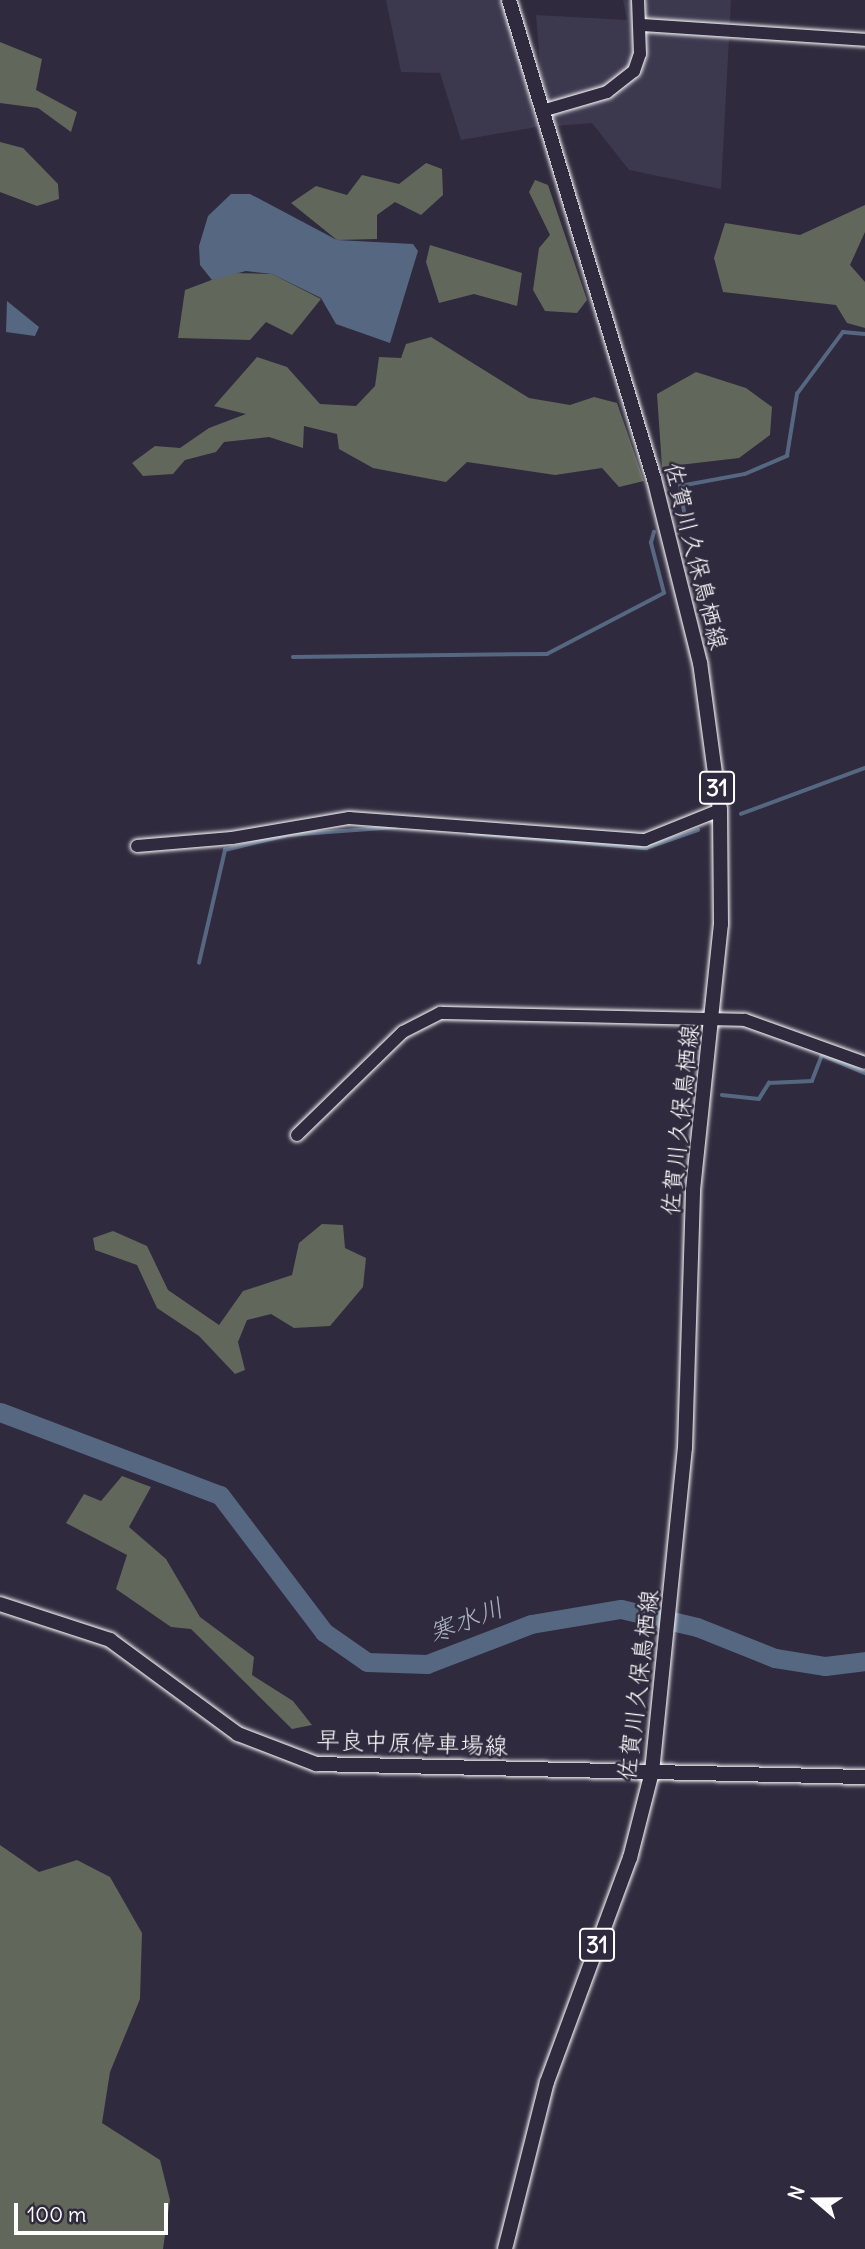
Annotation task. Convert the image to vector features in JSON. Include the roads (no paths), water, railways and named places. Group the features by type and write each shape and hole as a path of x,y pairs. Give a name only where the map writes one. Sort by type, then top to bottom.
{"main road":[{"name":"佐賀川久保鳥栖線","path":"505,2249 547,2082 630,1858 652,1772 672,1601 692,1190 713,1018 720,810 699,663 654,479 509,0"},
{"name":"早良中原停車場線","path":"0,1604 110,1640 239,1734 298,1760 344,1768 865,1777"}],"street":[{"path":"542,111 622,83 640,54 638,0"},
{"path":"641,25 865,40"},
{"path":"137,846 232,838 349,818 645,840 720,810"},
{"path":"297,1135 421,1017 713,1018 770,1026 865,1063"}],"water":[{"path":"231,194 250,194 337,240 413,244 418,251 390,343 336,324 321,298 272,274 246,271 212,280 200,265 199,246 208,216"},
{"path":"7,301 39,327 35,336 6,332"}],"waterway":[{"path":"680,527 685,518 680,486 745,474 787,456 797,394 843,332 865,334"},
{"path":"293,657 547,654 664,593 651,543 654,532"},
{"path":"741,814 865,768"},
{"path":"199,963 225,850 288,835 396,827"},
{"path":"470,833 646,848 698,830"},
{"path":"722,1095 759,1099 769,1083 812,1081 822,1055 865,1073"},
{"name":"寒水川","path":"0,1412 220,1495 324,1632 367,1662 427,1664 531,1624 621,1609 697,1627 775,1658 825,1666 865,1661"}]}
